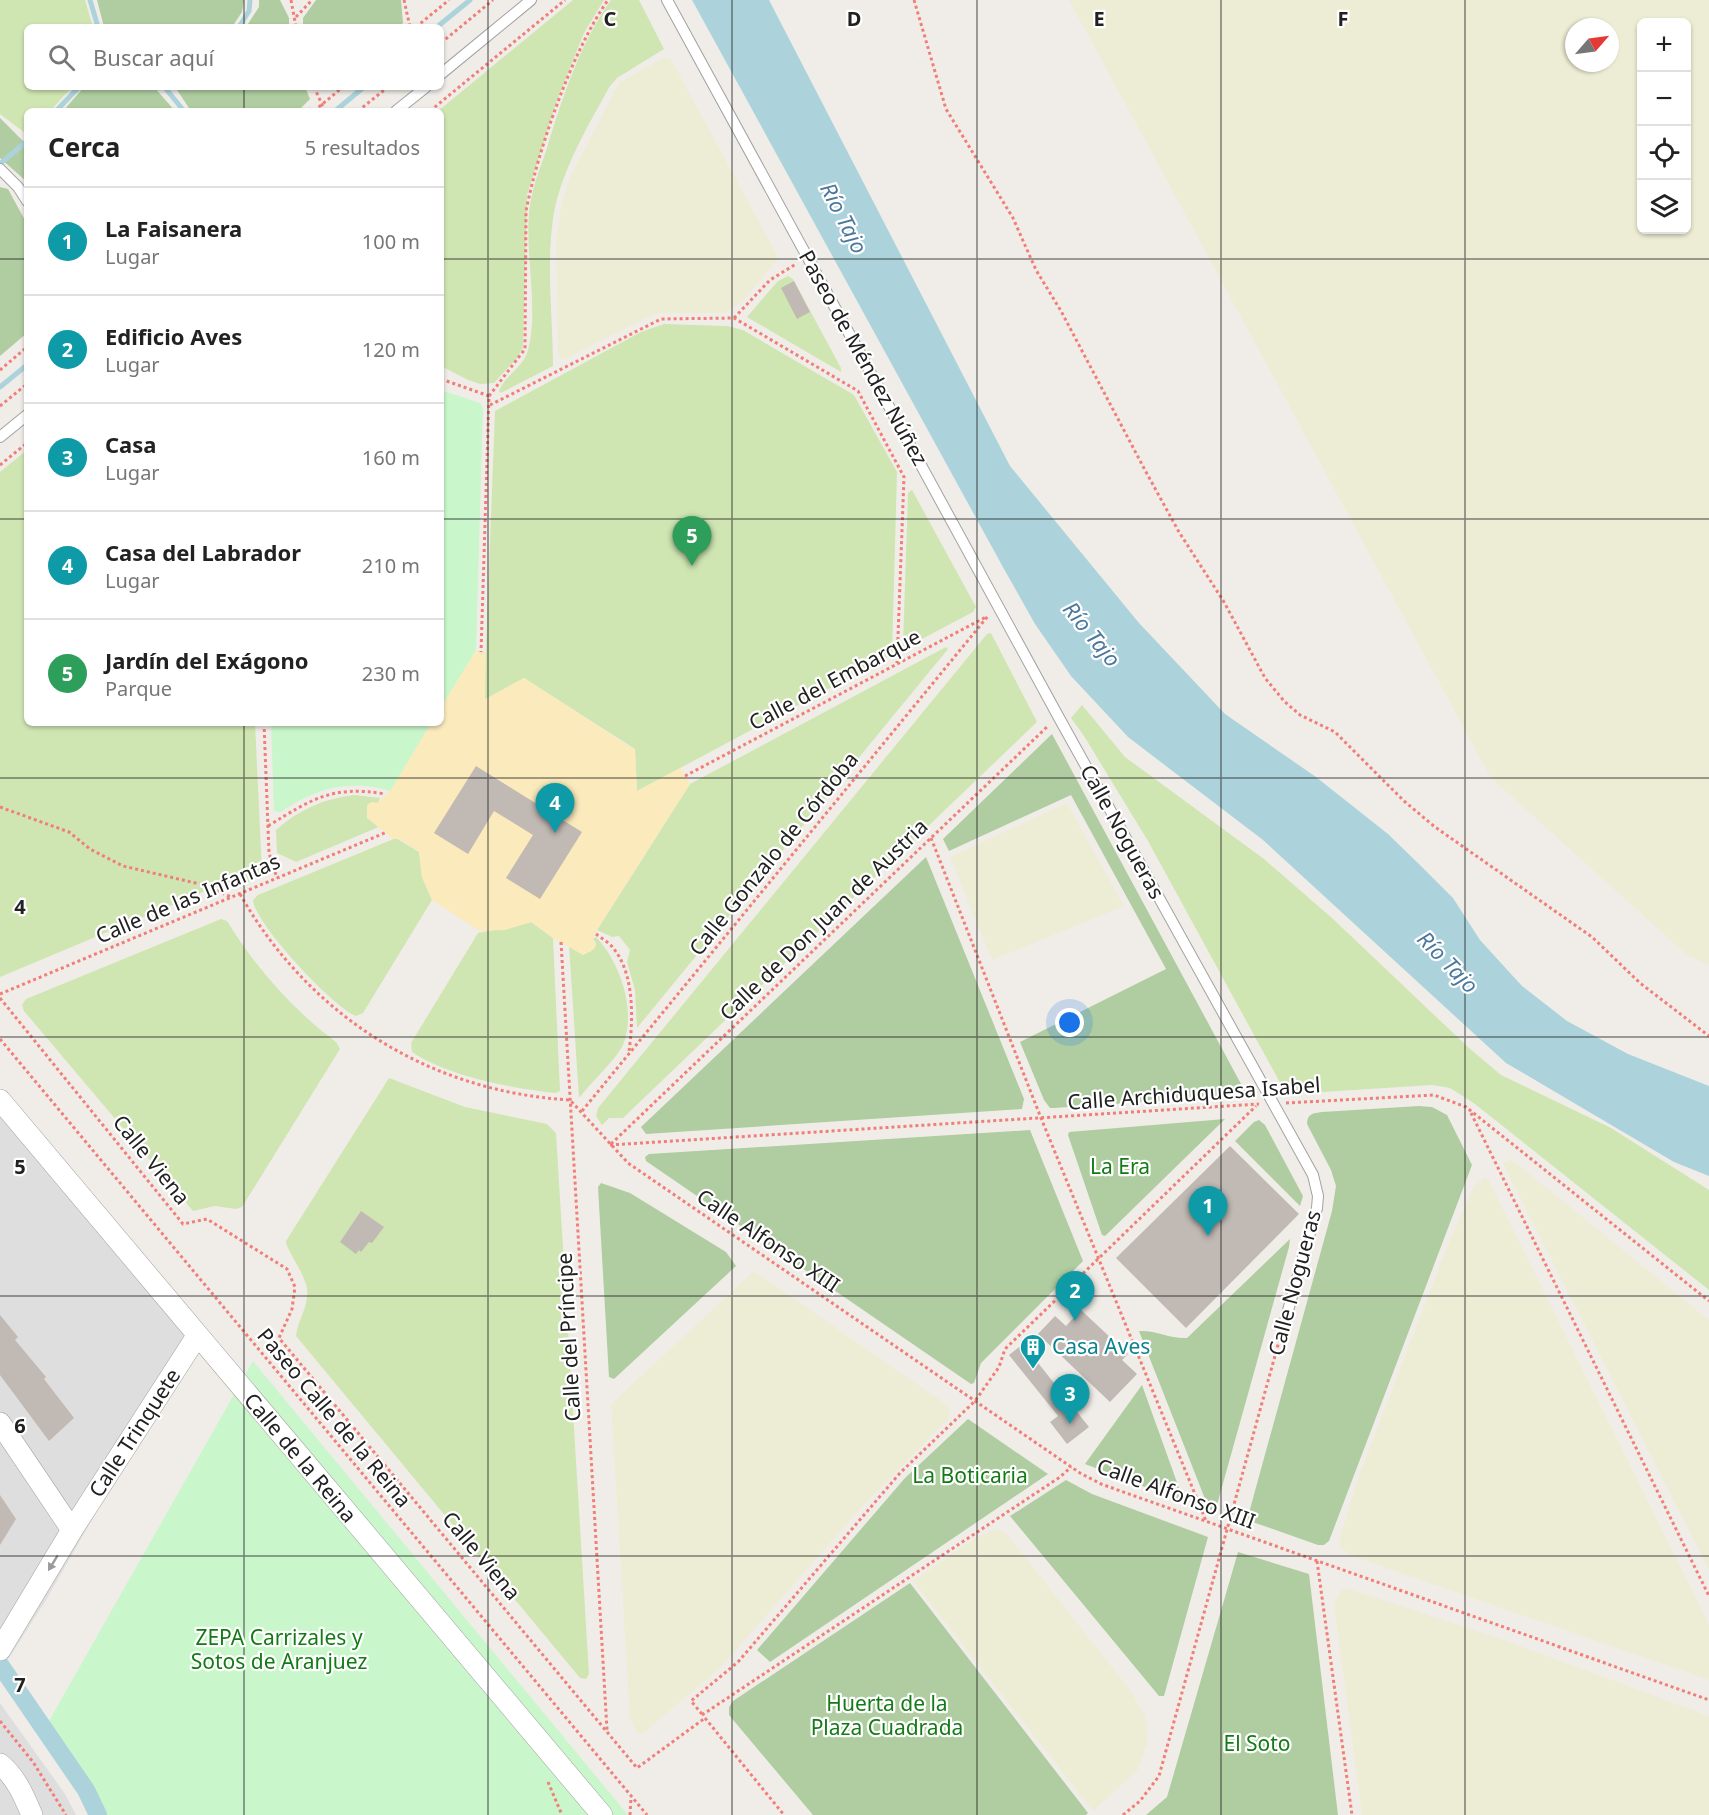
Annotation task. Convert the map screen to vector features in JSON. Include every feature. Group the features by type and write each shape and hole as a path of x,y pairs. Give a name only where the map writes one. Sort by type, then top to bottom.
{"street":[{"name":"Calle de la Reina","path":"0,1100 602,1815"},
{"name":"Calle Trinquete","path":"0,1650 72,1530 197,1336"},
{"path":"0,1423 72,1530"},
{"path":"0,1764 9,1771 32,1815"}],"lane":[{"path":"444,72 531,0"},
{"name":"Paseo de Méndez Núñez","path":"668,0 1058,716"},
{"path":"400,108 422,90"},
{"path":"0,170 18,187 24,196"},
{"path":"0,437 24,417"},
{"name":"Calle Nogueras","path":"1058,716 1313,1175 1318,1196 1285,1321"}],"path":[{"path":"291,0 296,24"},
{"path":"296,18 312,0"},
{"path":"404,0 409,24"},
{"path":"420,24 449,0"},
{"path":"444,41 493,0"},
{"path":"434,108 565,0"},
{"path":"481,652 489,396 525,349 526,212 531,188 558,104 586,35 608,0"},
{"path":"914,0 946,109 1013,218 1036,270 1061,311 1146,472 1179,532 1224,602 1265,678 1300,715 1335,732 1404,801 1435,827 1592,937 1640,983 1709,1036"},
{"path":"315,90 324,108"},
{"path":"317,108 339,90"},
{"path":"362,108 384,90"},
{"path":"734,318 770,280 808,257"},
{"path":"490,405 654,320 734,318 858,391 904,477 897,663"},
{"path":"0,370 24,350"},
{"path":"444,380 489,396"},
{"path":"0,406 24,386"},
{"path":"0,465 24,445"},
{"name":"Calle del Embarque","path":"685,776 1000,610"},
{"name":"Calle Gonzalo de Córdoba","path":"582,1111 989,616"},
{"name":"Calle de Don Juan de Austria","path":"610,1145 1058,716"},
{"path":"264,726 268,853 277,878"},
{"path":"268,826 299,807 330,793 357,789 385,794"},
{"path":"0,807 69,832 90,849 123,866 204,885 232,898"},
{"name":"Calle de las Infantas","path":"0,996 387,832"},
{"path":"931,838 1041,1118 1206,1522"},
{"path":"240,894 273,945 298,975 344,1017 378,1041 420,1064 472,1083 513,1094 570,1100"},
{"path":"596,934 614,949 626,975 632,1007 629,1053"},
{"name":"Calle del Príncipe","path":"561,942 607,1731"},
{"name":"Calle Viena","path":"0,996 183,1224 207,1219 286,1269 295,1287 292,1309 279,1338 637,1768 703,1716"},
{"name":"Paseo Calle de la Reina","path":"0,1039 647,1815"},
{"name":"Calle Archiduquesa Isabel","path":"610,1145 1434,1095 1450,1099 1466,1107 1709,1301"},
{"name":"Calle Alfonso XIII","path":"570,1100 628,1163 1071,1467 1101,1484 1709,1700"},
{"path":"784,1815 691,1701 738,1662 900,1473 975,1401 999,1367 1005,1349 1257,1104"},
{"path":"1466,1107 1475,1118 1505,1186 1709,1596"},
{"name":"Calle Nogueras","path":"1123,1815 1140,1801 1158,1776 1285,1321"},
{"path":"703,1716 1071,1467"},
{"path":"1317,1561 1352,1815"},
{"path":"0,1721 33,1762 66,1815"},
{"path":"630,1815 631,1796"}],"shaded area":[{"path":"0,1098 197,1336 46,1600 0,1672"},
{"path":"0,1703 65,1794 76,1815 0,1815"}],"green space":[{"path":"0,0 85,0 92,24 24,24 24,90 69,90 53,108 24,108 24,132 0,114"},
{"path":"97,0 244,0 242,12 234,24 103,24"},
{"path":"259,0 280,0 289,18 289,24 248,24 259,7"},
{"path":"316,0 401,0 403,23 303,24 303,18"},
{"path":"573,0 604,0 584,33 556,103 527,195 523,347 517,358 494,383 480,384 444,368 444,108 442,108"},
{"path":"611,0 639,0 664,49 617,78 610,86 573,155 557,199 551,239 553,366 501,393 499,391 502,385 526,356 531,335 532,301 528,229 533,189 572,73 590,35"},
{"path":"1069,0 1709,0 1709,965 1687,955 1491,778"},
{"path":"668,58 672,61 777,255 777,260 743,301 725,313 657,313 562,360 558,354 556,244 561,205 570,177 619,83 661,59"},
{"path":"81,90 157,90 172,108 66,108"},
{"path":"177,90 306,90 310,99 301,108 189,108"},
{"path":"0,118 24,142 24,179 0,158"},
{"path":"0,187 8,189 24,218 24,336 0,356"},
{"path":"788,276 793,279 841,368 841,372 747,317 778,281"},
{"path":"664,324 727,326 743,330 854,395 897,472 892,655 637,791 635,749 524,678 484,700 495,411 641,332"},
{"path":"444,391 480,403 483,408 476,650 444,702"},
{"path":"24,452 24,726 255,726 262,872 254,880 238,885 222,884 0,977 0,472"},
{"path":"912,490 976,607 973,612 905,648 903,645 908,493"},
{"path":"991,633 1037,722 623,1118 609,1118 602,1125 596,1116 598,1108 987,634"},
{"path":"946,647 948,649 637,1028 635,990 627,962 630,950 619,936 612,937 597,930 690,784"},
{"path":"1082,705 1125,757 1264,859 1332,918 1469,1048 1501,1075 1611,1128 1709,1190 1709,1290 1475,1104 1450,1088 1432,1085 1291,1094 1284,1090 1148,841 1071,718"},
{"path":"271,726 429,726 390,791 360,786 332,788 306,797 280,812 274,811"},
{"path":"1052,734 1247,1095 1054,1108 1050,1108 1044,1100 1020,1042 1166,969 1071,795 949,851 943,839"},
{"path":"355,795 380,798 378,803 369,803 368,818 381,826 296,862 277,853 276,830 284,823 323,802"},
{"path":"1067,803 1124,906 992,960 950,857"},
{"path":"396,838 419,852 422,877 432,900 363,1013 356,1016 330,997 280,945 257,912 253,900 258,895"},
{"path":"926,857 1024,1099 1022,1109 646,1134 641,1127"},
{"path":"221,919 227,921 250,955 276,987 304,1016 336,1042 340,1049 242,1207 236,1209 215,1206 193,1211 24,1011 22,1005 26,999"},
{"path":"531,922 553,938 560,1091 555,1093 538,1091 462,1075 427,1061 412,1052 411,1043 478,933"},
{"path":"596,937 605,947 624,988 627,1002 627,1032 620,1050 579,1098 569,945 583,955 594,949 596,943 593,939"},
{"path":"389,1078 465,1107 547,1124 556,1133 589,1674 586,1679 580,1678 296,1336 306,1302 307,1289 286,1241"},
{"path":"1432,1107 1447,1115 1472,1165 1329,1541 1324,1545 1318,1545 1247,1520 1332,1211 1336,1186 1331,1170 1307,1121 1311,1115 1319,1112"},
{"name":"La Era","path":"1225,1119 1105,1236 1102,1235 1068,1135 1069,1132"},
{"path":"1259,1120 1265,1125 1303,1196 1300,1206 1235,1141"},
{"path":"1030,1130 1083,1261 981,1363 974,1383 971,1384 646,1161 645,1157 649,1154"},
{"path":"1511,1159 1709,1320 1709,1570 1505,1168 1503,1163"},
{"path":"1484,1178 1488,1179 1709,1624 1709,1680 1349,1555 1338,1545 1357,1481 1447,1247 1474,1186"},
{"path":"601,1183 630,1193 726,1252 736,1266 614,1379 609,1377 598,1187"},
{"path":"1290,1239 1215,1512 1209,1509 1139,1331 1187,1338"},
{"name":"La Boticaria","path":"754,1271 947,1405 950,1413 948,1419 861,1508 720,1668 641,1735 636,1732 630,1718 611,1404"},
{"name":"ZEPA Carrizales y Sotos de Aranjuez","path":"253,1361 628,1815 97,1815 49,1721"},
{"path":"1142,1385 1184,1502 1085,1464"},
{"name":"La Boticaria","path":"968,1419 1048,1474 770,1662 757,1650 905,1478"},
{"path":"1066,1480 1092,1494 1208,1537 1164,1696 1159,1696 1010,1516"},
{"name":"Huerta de la Plaza Cuadrada","path":"995,1529 1006,1533 1130,1690 1145,1716 1148,1741 1137,1771 1093,1811 913,1581 977,1537"},
{"name":"El Soto","path":"1238,1552 1309,1574 1338,1815 1146,1815 1167,1797"},
{"name":"Huerta de la Plaza Cuadrada","path":"910,1583 1088,1813 1086,1815 813,1815 729,1715 729,1707 733,1701"},
{"path":"1349,1589 1498,1638 1709,1716 1709,1815 1362,1815 1334,1605 1341,1590"}],"sand":[{"path":"476,650 486,653 485,699 524,678 635,750 637,791 680,768 690,784 597,930 593,939 596,946 590,952 585,952 583,955 553,938 532,922 505,930 480,931 432,900 422,877 419,852 400,839 393,839 367,818 367,805 372,802 378,803 390,791 429,726 444,726 444,702"}],"water":[{"name":"Río Tajo","path":"692,0 769,0 1010,466 1139,623 1225,714 1316,777 1388,834 1453,898 1480,940 1522,986 1567,1021 1628,1054 1709,1086 1709,1176 1674,1162 1506,1063 1263,840 1128,737 1071,676 1035,624 1004,569"}],"building":[{"path":"794,281 810,312 797,319 781,288"},
{"path":"476,766 582,832 540,899 506,878 533,835 494,811 468,854 434,833"},
{"path":"1230,1146 1299,1214 1186,1328 1116,1258"},
{"path":"361,1211 384,1227 372,1243 369,1242 361,1252 359,1250 356,1254 340,1242"},
{"path":"1081,1310 1128,1354 1122,1360 1137,1374 1110,1402 1038,1334 1055,1316 1066,1326"},
{"path":"0,1315 18,1337 15,1340 46,1377 44,1379 74,1418 49,1441 0,1375"},
{"path":"1023,1344 1089,1427 1067,1444 1050,1422 1058,1416 1009,1355"},
{"path":"0,1495 16,1519 0,1545"}],"waterway":[{"path":"90,0 97,24"},
{"path":"241,24 249,11 250,0"},
{"path":"441,24 470,0"},
{"path":"59,108 76,90"},
{"path":"167,90 182,108"},
{"path":"339,108 360,90"},
{"path":"1,163 24,144"},
{"path":"0,387 24,367"},
{"path":"1,1666 86,1790 98,1815"}],"place":[{"name":"Jardín del Exágono","path":"692,566"},
{"name":"Casa del Labrador","path":"555,833"},
{"name":"La Faisanera","path":"1208,1236"},
{"name":"Edificio Aves","path":"1075,1321"},
{"name":"Casa Aves","path":"1033,1370"},
{"name":"Casa","path":"1070,1424"}]}
